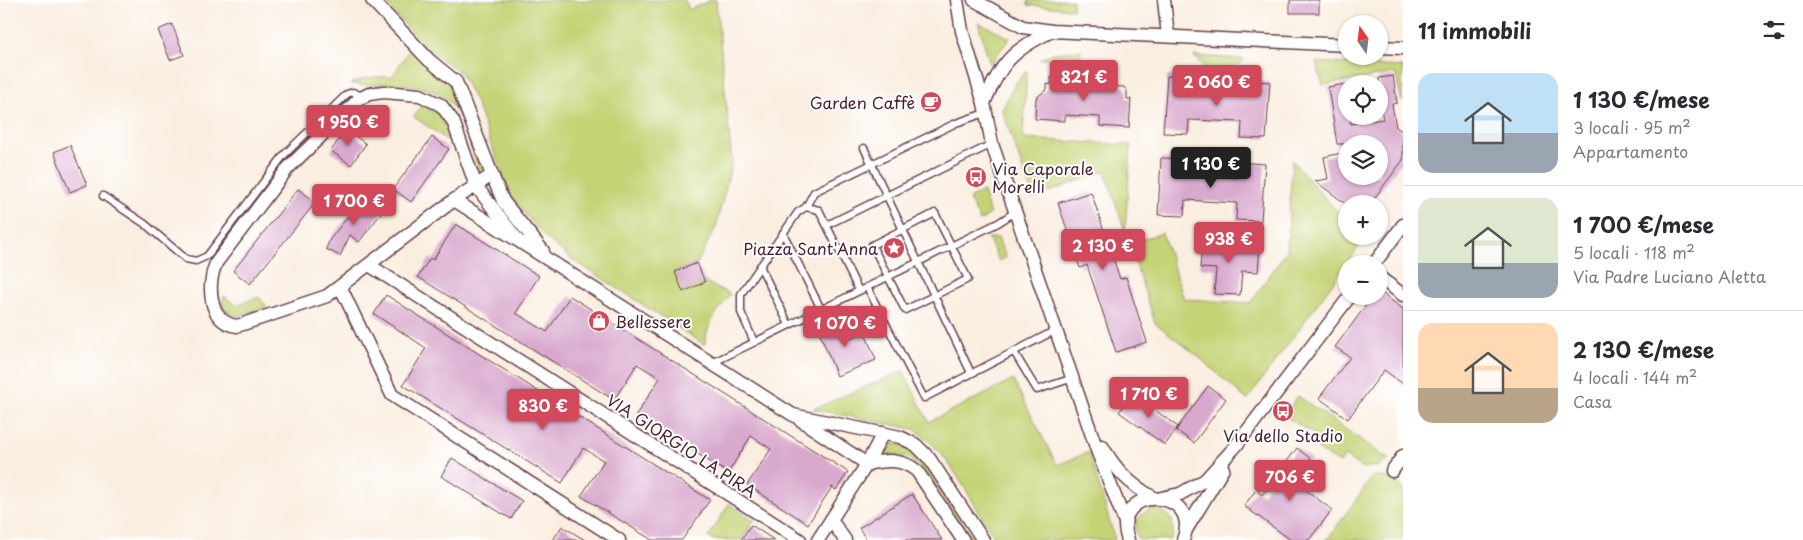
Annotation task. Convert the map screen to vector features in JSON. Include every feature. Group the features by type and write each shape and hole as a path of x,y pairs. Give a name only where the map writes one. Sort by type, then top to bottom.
{"street":[{"path":"372,0 423,54 456,82 503,201 551,261"},
{"path":"956,0 962,31 984,108 992,144 1089,424 1126,522 1128,540"},
{"path":"974,0 1023,27 1052,31 1338,45"},
{"path":"1164,0 1168,36"},
{"path":"984,108 1004,65 1017,50 1052,31"},
{"path":"1388,47 1403,48"},
{"path":"492,175 476,186 454,200 341,288 309,304 237,326 227,325 219,320 214,311 212,273 216,263 288,168 344,110 363,97 383,92 420,95 441,105 453,121 476,186 516,238"},
{"path":"454,200 712,363 867,464 886,460 910,465 917,471 963,540"},
{"path":"1381,255 1403,225"},
{"name":"VIA GIORGIO LA PIRA","path":"369,265 800,540"},
{"path":"1388,284 1403,295"},
{"path":"341,288 392,395 619,540"},
{"path":"1126,522 1136,505 1144,500 1180,494 1205,480 1235,447 1343,305"},
{"path":"793,415 900,437 916,445 929,458 983,540"},
{"path":"1089,424 1118,471 1136,488 1180,509 1186,523 1185,535"},
{"path":"818,540 867,464 882,433"},
{"path":"1185,535 1235,447"},
{"path":"1392,471 1403,456"},
{"path":"831,520 844,540"}],"lane":[{"path":"103,196 145,224 186,258 196,261 207,256 270,173 298,142 347,94 353,92 363,97"},
{"path":"754,342 741,312 741,294 798,212 806,207 814,192 984,108"},
{"path":"827,225 992,144"},
{"path":"864,148 971,373"},
{"path":"806,207 820,210 859,291"},
{"path":"712,363 951,246 1015,212"},
{"path":"935,213 968,279 905,310 872,244 903,229 935,213"},
{"path":"783,233 821,310"},
{"path":"760,266 789,325"},
{"path":"867,287 924,398 1056,330"},
{"path":"1014,352 1037,390 1073,378"}],"green space":[{"path":"383,0 685,0 689,10 710,0 716,0 732,162 716,227 697,263 675,272 684,291 705,282 730,294 710,324 705,345 569,257 545,237 511,198 476,103 460,72 428,50"},
{"path":"1028,0 1073,0 1073,9 1028,5"},
{"path":"978,22 1010,38 990,64"},
{"path":"410,48 453,86 484,168 479,170 460,118 443,97 430,90 412,86 350,84 371,78 392,77"},
{"path":"1081,50 1080,59 1040,59 1052,53"},
{"path":"1194,56 1245,59 1224,77 1212,76"},
{"path":"1316,62 1338,63 1338,65 1403,67 1402,102 1395,73 1383,75 1338,75 1338,82 1323,85"},
{"path":"1027,70 1023,139 1131,145 1125,231 1105,171 1033,198 1002,110 1015,84"},
{"path":"422,105 439,114 453,144 414,117"},
{"path":"1292,160 1338,213 1338,245 1360,245 1353,255 1338,255 1338,276 1247,400 1199,357 1155,323 1129,243 1162,233 1184,299 1250,303 1287,251"},
{"path":"983,191 990,214 980,221 969,199"},
{"path":"988,238 998,238 1006,258 999,261"},
{"path":"224,296 236,305 259,297 267,307 236,316 224,310 222,302"},
{"path":"903,371 929,422 1013,380 1057,465 1089,452 1115,540 996,540 950,466 939,452 914,429 813,409"},
{"path":"1298,396 1389,459 1379,466 1362,468 1345,456 1340,463 1317,449 1322,440 1284,415"},
{"path":"889,443 901,445 917,454 974,540 970,540 934,484 918,465 907,457 884,452 884,448"},
{"path":"1373,476 1401,480 1398,483 1403,489 1403,540 1327,540"},
{"path":"729,504 754,520 741,540 713,540 708,537"},
{"path":"1155,509 1162,511 1172,520 1173,534 1170,540 1139,540 1136,524 1140,516"}],"building":[{"path":"1290,0 1319,0 1319,13 1290,13"},
{"path":"172,24 184,55 170,60 158,30"},
{"path":"1167,76 1193,77 1192,94 1242,96 1243,80 1270,82 1266,139 1241,138 1242,122 1189,120 1188,134 1163,133"},
{"path":"1393,76 1397,103 1392,104 1396,127 1403,132 1403,160 1388,180 1388,135 1338,135 1337,144 1328,87 1338,85 1338,125 1388,125 1388,77"},
{"path":"1051,77 1084,79 1088,85 1124,87 1127,91 1127,99 1131,99 1129,128 1100,126 1100,117 1065,115 1065,121 1035,119 1036,98 1047,89 1047,84 1051,85"},
{"path":"346,129 366,144 351,165 331,151"},
{"path":"432,137 449,149 411,202 393,189"},
{"path":"70,145 87,185 70,192 54,152"},
{"path":"1338,154 1338,185 1384,185 1377,195 1338,195 1338,198 1315,181 1328,179 1324,157"},
{"path":"1161,158 1188,159 1187,175 1238,178 1239,162 1265,164 1261,221 1236,220 1237,203 1185,200 1184,216 1158,215"},
{"path":"298,189 316,202 250,284 233,271"},
{"path":"1091,192 1120,279 1126,277 1147,342 1116,352 1087,265 1080,268 1058,203"},
{"path":"363,198 382,212 359,242 350,235 340,256 326,249 330,239"},
{"path":"456,224 539,276 516,313 547,332 570,296 848,472 836,490 832,487 808,524 747,485 771,449 751,436 728,473 636,415 660,378 637,364 614,400 418,277 430,258 433,260"},
{"path":"1202,241 1260,245 1258,272 1242,271 1240,295 1214,294 1216,269 1200,268"},
{"path":"697,263 705,282 683,292 675,272"},
{"path":"386,295 710,500 682,540 652,540 581,496 604,461 583,448 562,483 403,385 426,348 374,314"},
{"path":"1388,298 1403,309 1403,384 1384,370 1348,419 1319,398 1350,357 1335,347 1366,305 1388,305"},
{"path":"833,317 842,341 865,333 876,360 837,376 816,324"},
{"path":"1208,386 1226,399 1194,443 1176,430"},
{"path":"1133,394 1178,427 1165,445 1119,412"},
{"path":"1297,448 1311,459 1300,472 1307,477 1301,486 1332,510 1309,540 1291,540 1244,506 1256,490 1262,495"},
{"path":"452,458 522,501 511,519 441,476"},
{"path":"912,494 942,540 867,540 859,528"},
{"path":"751,525 774,540 741,540"},
{"path":"562,526 585,540 553,540"}],"place":[{"name":"Garden Caffè","path":"931,102"},
{"name":"Via Caporale Morelli","path":"976,177"},
{"name":"Piazza Sant'Anna","path":"894,248"},
{"name":"Bellessere","path":"599,321"},
{"name":"Via dello Stadio","path":"1283,411"}]}
